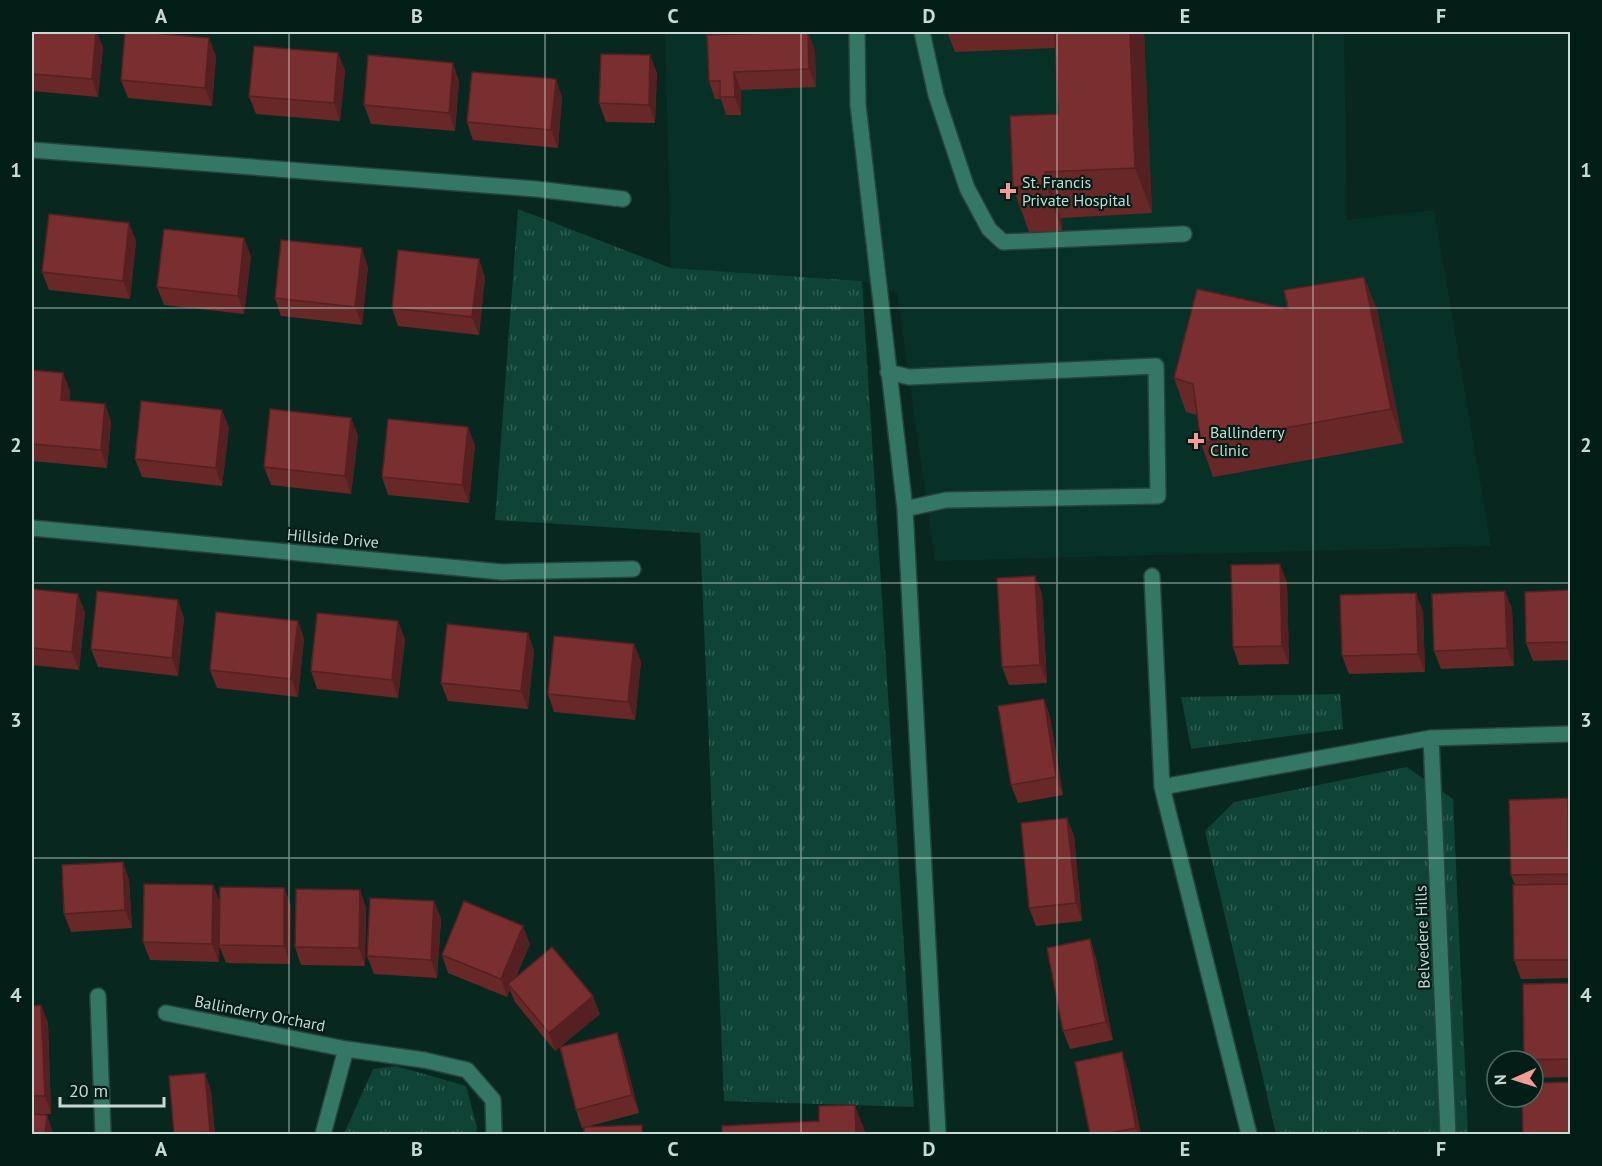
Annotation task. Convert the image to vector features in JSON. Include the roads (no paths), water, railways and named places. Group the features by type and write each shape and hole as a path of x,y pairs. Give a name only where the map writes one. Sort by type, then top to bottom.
{"street":[{"path":"857,32 858,105 905,508 938,1134"},
{"path":"922,32 936,95 967,188 989,229 1003,242 1184,234"},
{"path":"32,150 536,189 623,199"},
{"path":"888,372 909,377 1156,366 1158,496 946,500 905,508"},
{"name":"Hillside Drive","path":"32,528 502,572 633,569"},
{"path":"1152,576 1162,787 1249,1134"},
{"path":"1162,787 1431,738 1570,734"},
{"name":"Belvedere Hills","path":"1431,738 1448,1134"},
{"path":"98,996 103,1134"},
{"name":"Ballinderry Orchard","path":"166,1013 346,1049 424,1060 467,1070 493,1100 494,1134"},
{"path":"323,1134 346,1049"}],"place":[{"name":"St. Francis Private Hospital","path":"1008,191"},
{"name":"Ballinderry Clinic","path":"1196,441"}]}
